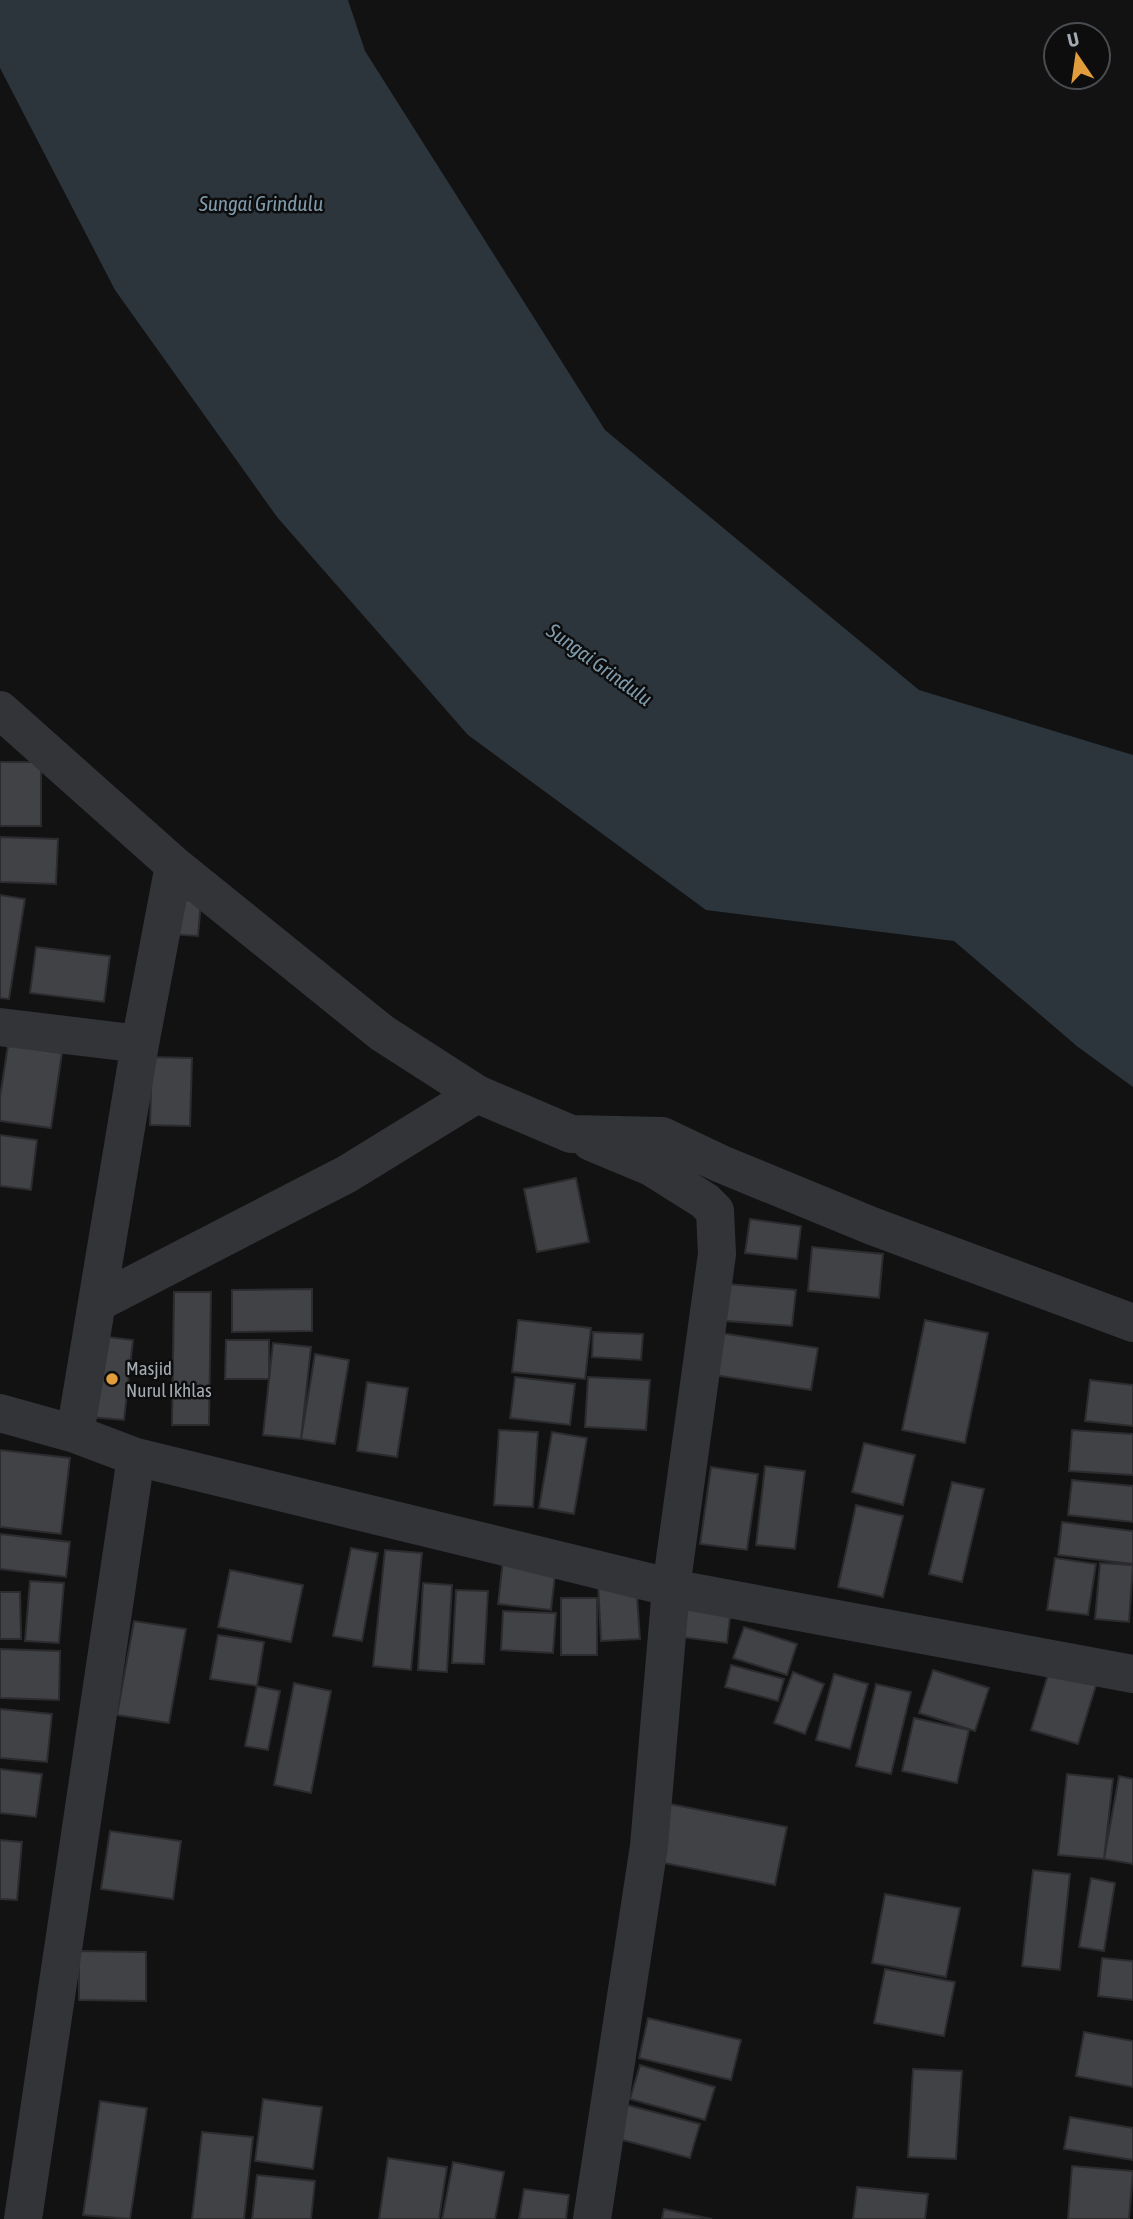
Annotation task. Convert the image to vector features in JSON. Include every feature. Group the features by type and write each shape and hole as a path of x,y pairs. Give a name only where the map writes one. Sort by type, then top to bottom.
{"street":[{"path":"0,710 174,864 382,1033 477,1094 650,1167 705,1201 715,1211 717,1254 671,1588 649,1846 592,2219"},
{"path":"75,1434 140,1044 174,864"},
{"path":"0,1027 140,1044"},
{"path":"97,1303 347,1174 477,1094"},
{"path":"571,1134 663,1136 721,1164 872,1226 1133,1323"},
{"path":"0,1413 75,1434 136,1457 671,1588 1133,1674"},
{"path":"23,2219 136,1457"}],"water":[{"name":"Sungai Grindulu","path":"0,0 348,0 365,51 605,430 919,690 1133,755 1133,1087 1078,1047 954,941 706,910 468,735 277,517 115,290 0,68"}],"building":[{"path":"0,762 41,762 41,826 0,826"},
{"path":"0,837 58,839 56,884 0,882"},
{"path":"0,895 25,899 9,999 0,998"},
{"path":"172,899 201,901 198,936 169,934"},
{"path":"36,947 110,956 104,1002 30,993"},
{"path":"8,1045 62,1053 51,1128 0,1121 0,1097"},
{"path":"152,1057 192,1058 190,1126 150,1125"},
{"path":"0,1135 37,1140 31,1190 0,1186"},
{"path":"576,1178 589,1242 537,1252 524,1189"},
{"path":"750,1219 801,1226 797,1259 745,1253"},
{"path":"812,1247 883,1254 879,1298 808,1291"},
{"path":"717,1283 796,1290 792,1326 713,1320"},
{"path":"312,1289 312,1331 232,1332 232,1290"},
{"path":"174,1292 211,1292 209,1425 172,1425"},
{"path":"518,1320 591,1328 585,1379 512,1372"},
{"path":"925,1320 988,1333 965,1443 902,1430"},
{"path":"593,1332 643,1334 641,1360 592,1357"},
{"path":"721,1333 818,1348 811,1390 714,1375"},
{"name":"Masjid Nurul Ikhlas","path":"100,1336 133,1340 124,1420 90,1417"},
{"path":"226,1340 269,1340 269,1379 225,1379"},
{"path":"273,1343 311,1347 301,1439 263,1435"},
{"path":"315,1354 349,1360 335,1444 301,1439"},
{"path":"515,1377 575,1384 570,1425 510,1418"},
{"path":"588,1377 650,1380 646,1430 585,1427"},
{"path":"1090,1380 1133,1385 1133,1426 1085,1421"},
{"path":"367,1382 408,1388 397,1457 357,1451"},
{"path":"499,1430 538,1432 533,1507 494,1505"},
{"path":"1072,1430 1133,1434 1133,1475 1069,1471"},
{"path":"552,1432 587,1438 574,1514 539,1508"},
{"path":"864,1443 915,1455 903,1505 852,1492"},
{"path":"0,1450 70,1458 61,1534 0,1527"},
{"path":"765,1466 805,1471 795,1549 756,1545"},
{"path":"711,1467 758,1474 747,1550 700,1544"},
{"path":"1072,1480 1133,1486 1133,1522 1068,1515"},
{"path":"952,1482 984,1489 962,1582 929,1574"},
{"path":"856,1505 903,1516 883,1597 838,1587"},
{"path":"1062,1522 1133,1531 1133,1564 1058,1555"},
{"path":"0,1534 70,1542 66,1577 0,1569"},
{"path":"351,1548 378,1553 362,1641 333,1636"},
{"path":"385,1550 422,1553 411,1670 373,1666"},
{"path":"1055,1558 1096,1564 1088,1615 1047,1610"},
{"path":"503,1560 556,1566 551,1610 498,1604"},
{"path":"1100,1563 1133,1565 1129,1622 1095,1619"},
{"path":"230,1570 303,1585 291,1642 218,1627"},
{"path":"30,1581 64,1583 59,1643 25,1641"},
{"path":"636,1581 640,1639 601,1641 598,1583"},
{"path":"423,1583 452,1585 447,1672 418,1670"},
{"path":"456,1590 488,1591 484,1664 452,1663"},
{"path":"0,1592 20,1592 21,1639 0,1639"},
{"path":"685,1595 732,1600 727,1643 680,1637"},
{"path":"561,1598 597,1598 597,1655 561,1655"},
{"path":"503,1611 556,1613 553,1653 501,1650"},
{"path":"134,1621 186,1629 169,1723 117,1715"},
{"path":"744,1627 797,1644 787,1675 733,1658"},
{"path":"218,1635 264,1642 257,1686 210,1679"},
{"path":"0,1649 60,1651 59,1700 0,1698"},
{"path":"731,1665 784,1679 778,1701 725,1687"},
{"path":"1050,1668 1097,1682 1078,1744 1031,1730"},
{"path":"933,1670 989,1688 975,1731 919,1713"},
{"path":"793,1672 824,1684 805,1734 774,1723"},
{"path":"834,1674 868,1684 850,1749 816,1740"},
{"path":"294,1683 331,1691 311,1793 274,1785"},
{"path":"876,1684 911,1692 891,1774 856,1766"},
{"path":"257,1686 280,1691 268,1750 245,1746"},
{"path":"0,1709 52,1714 47,1762 0,1758"},
{"path":"914,1718 969,1730 957,1783 902,1771"},
{"path":"0,1769 42,1774 36,1817 0,1813"},
{"path":"1067,1774 1113,1779 1104,1859 1058,1855"},
{"path":"1119,1776 1133,1779 1133,1864 1104,1859"},
{"path":"670,1804 787,1827 775,1885 659,1862"},
{"path":"110,1831 181,1841 173,1899 101,1889"},
{"path":"0,1840 22,1842 17,1900 0,1899"},
{"path":"1033,1870 1070,1874 1060,1970 1022,1966"},
{"path":"1091,1878 1115,1883 1104,1951 1079,1947"},
{"path":"885,1894 960,1908 946,1977 872,1963"},
{"path":"79,1951 146,1952 146,2001 79,2000"},
{"path":"1102,1958 1133,1961 1133,2000 1098,1996"},
{"path":"885,1969 955,1982 944,2036 874,2023"},
{"path":"648,2018 741,2040 731,2080 639,2058"},
{"path":"1084,2032 1133,2041 1133,2087 1076,2076"},
{"path":"640,2065 715,2087 705,2120 630,2099"},
{"path":"913,2069 962,2071 956,2159 908,2157"},
{"path":"263,2099 322,2107 313,2169 255,2161"},
{"path":"100,2101 147,2108 130,2219 83,2215"},
{"path":"627,2105 700,2124 690,2158 619,2139"},
{"path":"1070,2117 1133,2128 1133,2160 1064,2149"},
{"path":"202,2132 253,2137 244,2219 192,2219"},
{"path":"388,2158 447,2167 439,2219 379,2219"},
{"path":"453,2162 504,2172 495,2219 442,2219"},
{"path":"1072,2166 1133,2171 1129,2219 1068,2219"},
{"path":"257,2175 315,2181 311,2219 252,2219"},
{"path":"857,2187 928,2194 925,2219 853,2219"},
{"path":"524,2189 569,2195 566,2219 519,2219"},
{"path":"664,2209 712,2219 662,2219"}],"place":[{"name":"Masjid Nurul Ikhlas","path":"112,1379"}]}
